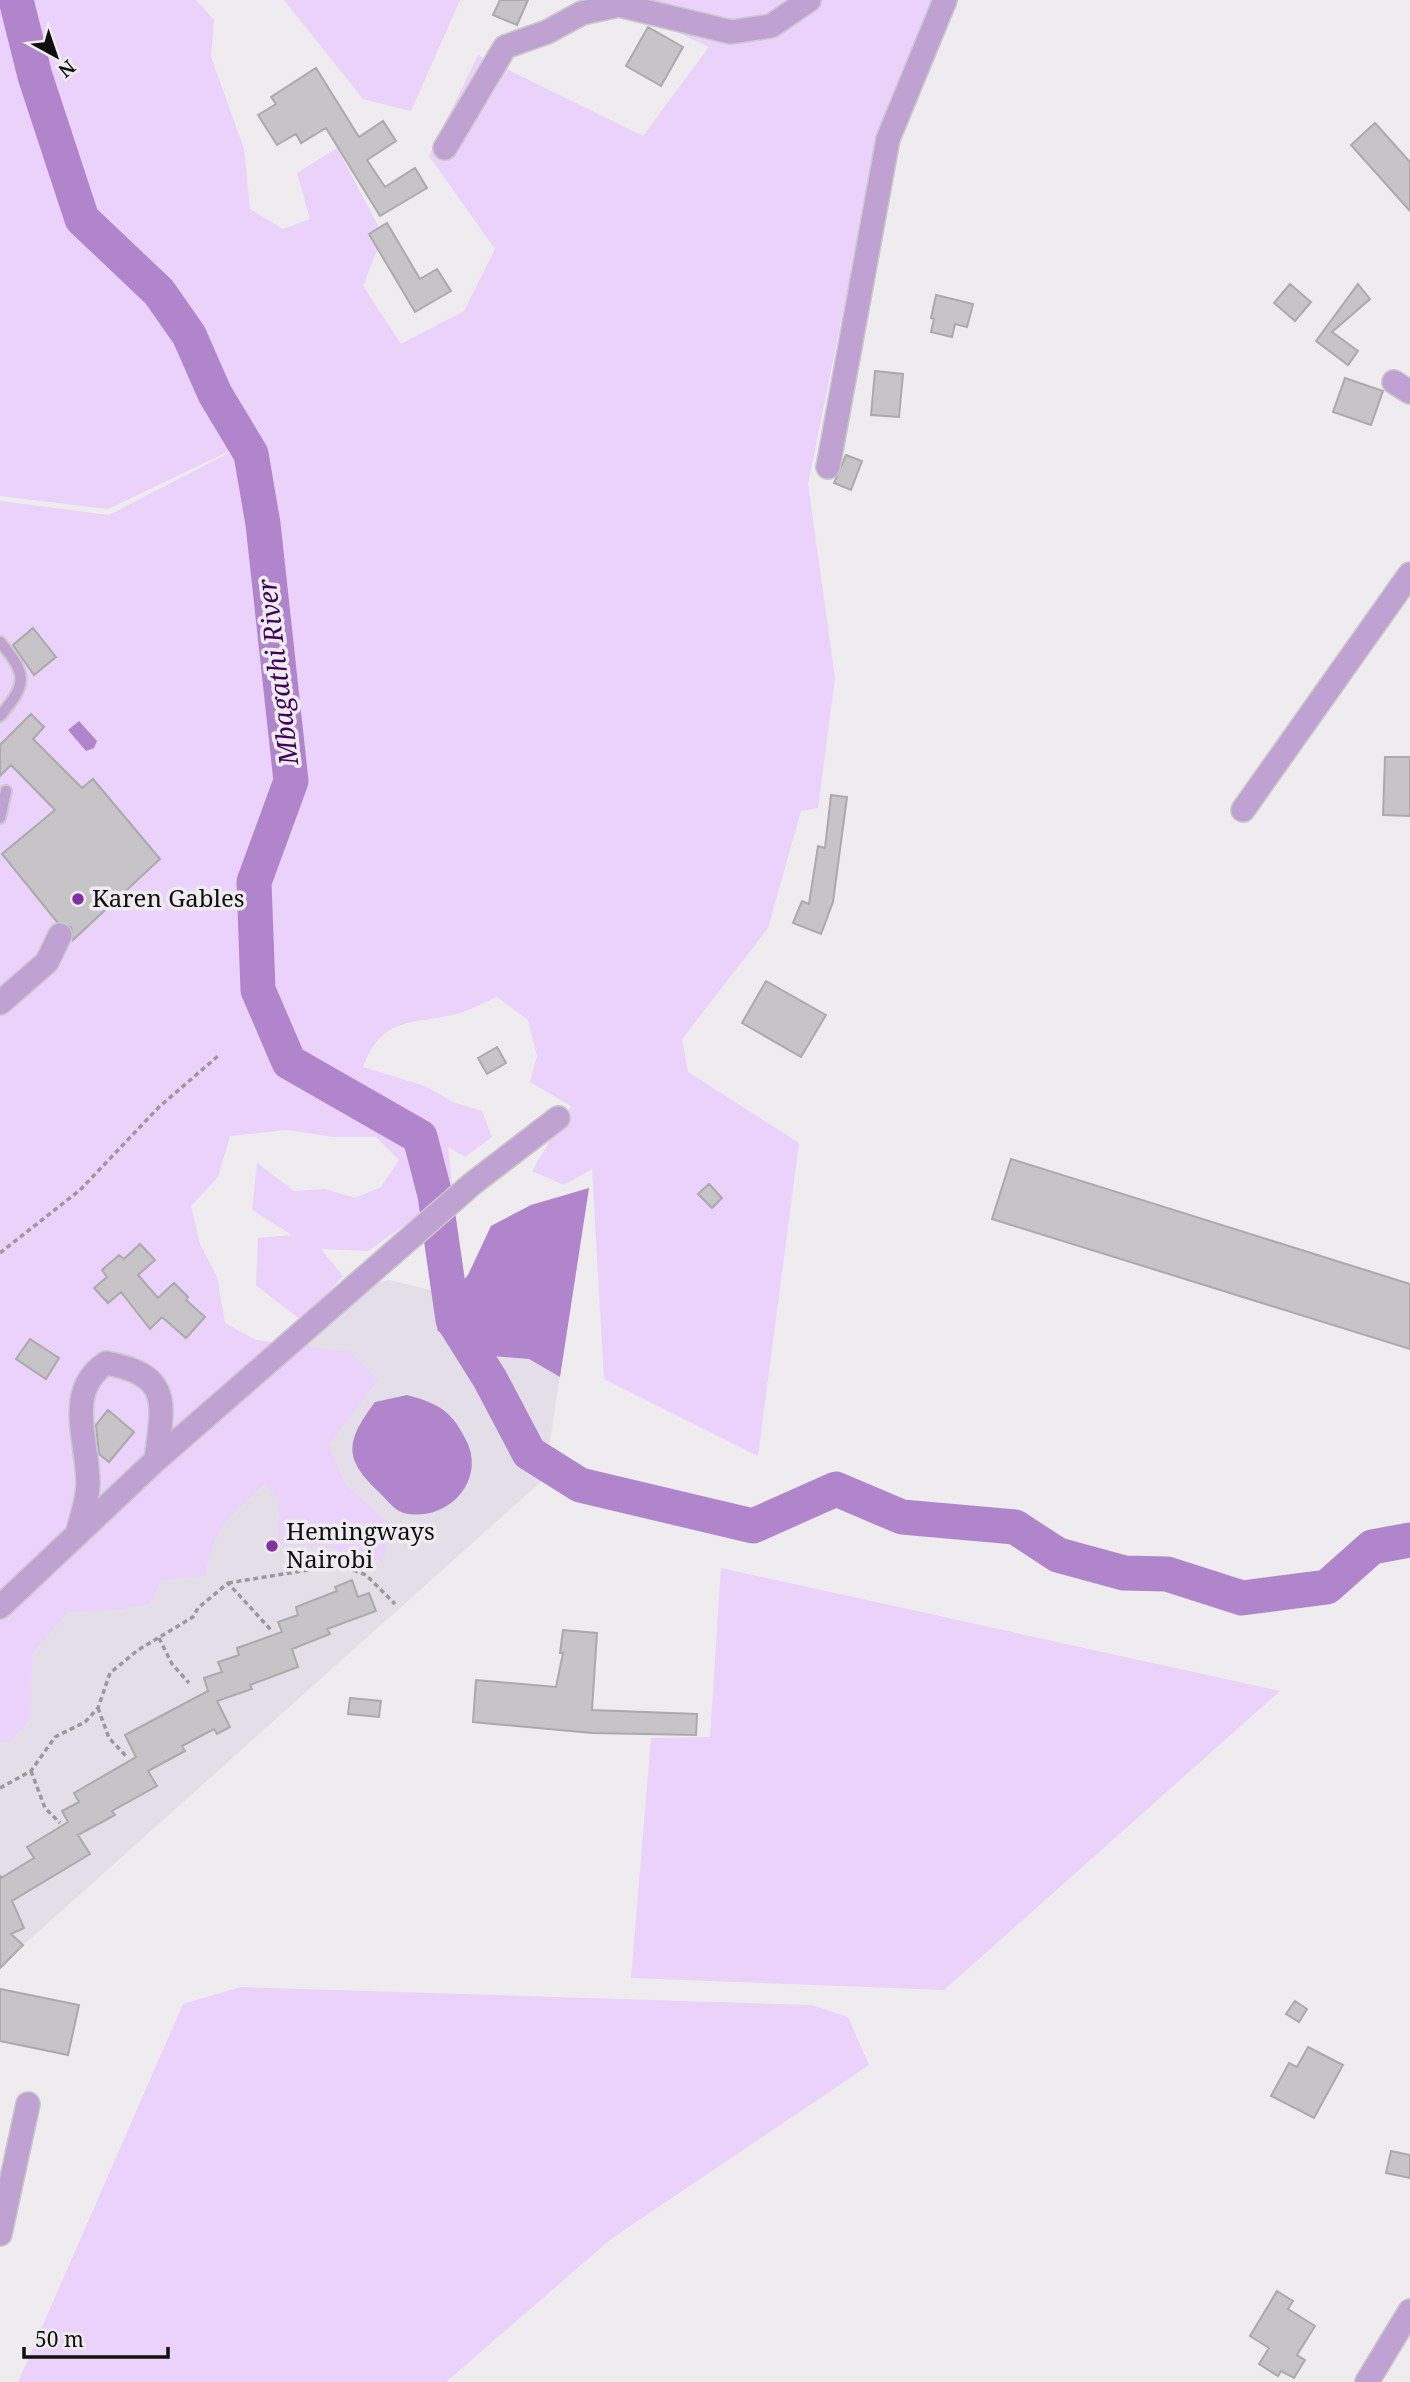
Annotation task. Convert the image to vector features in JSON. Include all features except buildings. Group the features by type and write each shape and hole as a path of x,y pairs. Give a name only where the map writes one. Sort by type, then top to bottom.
{"street":[{"path":"446,148 505,47 547,32 582,13 619,5 731,32 771,26 809,0"},
{"path":"828,467 888,139 945,0"},
{"path":"1243,810 1410,574"},
{"path":"1,1000 47,962 60,935"},
{"path":"0,1607 156,1460 472,1184 558,1118"},
{"path":"78,1531 89,1484 82,1437 82,1389 93,1372 106,1363 136,1369 156,1386 163,1410 156,1460"},
{"path":"0,2234 27,2104"},
{"path":"1367,2382 1410,2311"}],"lane":[{"path":"0,642 22,673 23,683 0,716"},
{"path":"0,818 6,791"}],"path":[{"path":"0,1253 80,1190 159,1107 218,1056"},
{"path":"0,1788 31,1771 55,1737 74,1730 97,1708 110,1674 138,1650 193,1617 198,1608 228,1583 339,1565 366,1575 395,1604"},
{"path":"228,1583 271,1630"},
{"path":"159,1637 172,1664 189,1683"},
{"path":"97,1708 109,1738 127,1757"},
{"path":"31,1771 45,1808 60,1823"}],"shaded area":[{"path":"0,0 196,0 214,20 211,57 244,149 250,209 283,229 310,219 297,173 337,148 383,235 363,286 401,344 464,311 495,249 429,156 478,55 643,136 709,47 608,0 934,0 876,149 808,484 835,678 818,808 801,811 768,928 682,1039 688,1072 799,1143 758,1456 604,1379 592,1169 564,1185 532,1171 571,1106 530,1082 537,1056 528,1020 497,997 461,1013 400,1025 380,1038 363,1067 425,1086 455,1103 482,1111 492,1137 465,1157 448,1147 452,1184 412,1220 368,1251 321,1249 343,1276 302,1321 256,1285 258,1238 292,1235 252,1210 257,1163 294,1191 325,1189 355,1198 381,1187 399,1160 376,1137 334,1137 287,1130 230,1136 218,1177 191,1206 200,1244 217,1277 225,1323 256,1340 350,1352 378,1380 328,1445 345,1484 393,1528 382,1561 322,1546 278,1545 280,1501 265,1483 225,1523 213,1544 205,1575 161,1581 149,1604 115,1610 68,1612 32,1654 31,1718 8,1743 0,1741 0,501 109,515 267,433 108,509 0,496"},
{"path":"284,0 460,0 411,111 363,99"},
{"path":"79,721 97,741 94,748 86,751 68,730"},
{"name":"Hemingways Nairobi","path":"589,1188 544,1479 0,1966 0,1612 363,1286 389,1280 451,1295 468,1275 491,1226 531,1205"},
{"path":"589,1188 560,1377 529,1359 467,1354 437,1330 451,1295 468,1275 491,1226 531,1205"},
{"path":"407,1395 444,1410 456,1423 467,1442 471,1457 471,1472 458,1497 434,1512 419,1515 397,1510 359,1470 352,1449 358,1428 375,1402"},
{"path":"721,1568 1280,1691 944,1990 631,1978 651,1738 710,1737"},
{"path":"241,1987 812,2005 848,2017 869,2065 611,2239 446,2382 18,2382 183,2004"}],"waterway":[{"name":"Mbagathi River","path":"16,0 35,76 82,219 159,292 189,335 215,394 251,454 263,524 291,781 254,882 258,990 289,1062 420,1137 435,1195 453,1320 490,1379 529,1453 580,1485 753,1526 836,1489 902,1517 1015,1527 1058,1555 1124,1573 1167,1574 1242,1598 1327,1587 1372,1547 1410,1540"}],"place":[{"name":"Karen Gables","path":"78,899"},
{"name":"Hemingways Nairobi","path":"272,1546"}]}
